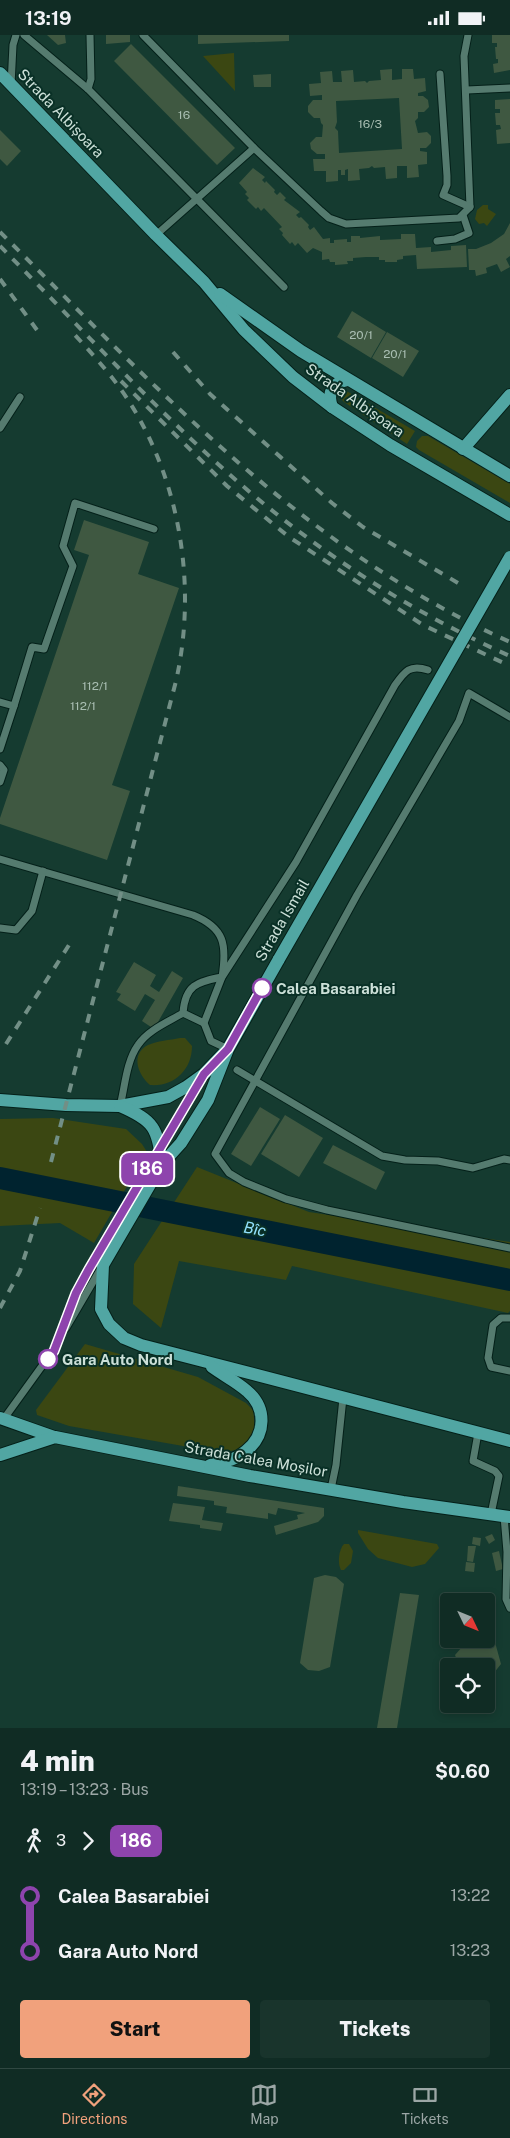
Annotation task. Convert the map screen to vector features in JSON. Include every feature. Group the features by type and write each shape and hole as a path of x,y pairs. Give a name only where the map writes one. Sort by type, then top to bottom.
{"main road":[{"name":"Strada Albișoara","path":"0,73 156,235 204,282 244,330 268,355 293,377 332,407 390,445 510,515"},
{"name":"Strada Albișoara","path":"204,282 276,335 347,380 510,475"},
{"path":"332,407 330,400 332,389 339,381 347,380"},
{"path":"463,449 510,395"},
{"name":"Strada Ismail","path":"103,1265 108,1246 158,1162 181,1143 208,1100 228,1049 510,557"},
{"path":"0,1100 66,1105 120,1106 168,1097 204,1074 228,1049"},
{"path":"120,1106 148,1121 158,1138 160,1148 158,1162"},
{"path":"103,1265 102,1309 109,1324 124,1338 164,1352 510,1441"},
{"path":"203,1361 248,1391 258,1403 262,1415 262,1427 257,1440 246,1452 230,1460 205,1466"},
{"path":"1,1421 55,1437"},
{"name":"Strada Calea Moșilor","path":"0,1455 55,1437 250,1476 403,1503 502,1516"}],"lane":[{"path":"11,85 13,45 16,35"},
{"path":"24,35 88,89 284,287"},
{"path":"88,89 91,79 90,35"},
{"path":"143,35 254,148 321,211 337,222 355,223 458,218 470,207 467,90 464,56 468,35"},
{"path":"440,74 447,176 447,185 443,195 470,207"},
{"path":"467,90 510,88"},
{"path":"156,235 254,148"},
{"path":"437,241 455,239 469,233 463,215"},
{"path":"0,428 20,397"},
{"path":"0,749 32,647 44,649 73,566 63,546 75,503 154,529"},
{"path":"228,1049 211,1041 204,1023 222,977 296,862 395,685 402,675 411,668 418,666 428,670"},
{"path":"510,717 469,693 459,721 357,895 215,1154 228,1173 244,1182 286,1199 327,1210 510,1248"},
{"path":"0,702 14,706"},
{"path":"0,765 4,770 0,782"},
{"path":"0,859 121,893 205,920 214,926 221,936 224,948 222,977"},
{"path":"0,928 16,930 32,911 44,871"},
{"path":"183,1013 184,1000 191,989 200,982 222,977"},
{"path":"183,1013 204,1023"},
{"path":"120,1106 130,1061 138,1045 150,1033 183,1013"},
{"path":"237,1070 254,1082 390,1159 438,1161 473,1168 504,1159 510,1160"},
{"path":"160,1148 204,1074"},
{"name":"Strada Ismail","path":"54,1351 76,1293 108,1246"},
{"name":"Strada Ismail","path":"1,1421 54,1351 103,1265"},
{"path":"510,1318 501,1318 493,1325 488,1358 491,1367 510,1371"},
{"path":"331,1489 336,1465 343,1398"},
{"path":"478,1433 473,1461 495,1471 499,1476 507,1552 506,1599 510,1608"}],"green space":[{"path":"234,53 235,91 203,56"},
{"path":"483,205 488,205 488,209 496,214 487,226 484,223 479,224 475,219 477,210"},
{"path":"343,389 415,431 407,444 344,402 338,396 339,391"},
{"path":"422,436 428,436 510,484 510,503 419,450 416,447 417,441"},
{"path":"185,1038 192,1046 189,1063 174,1080 159,1085 150,1085 139,1070 138,1059 142,1049 148,1045"},
{"path":"53,1118 126,1129 142,1144 147,1152 94,1243 60,1223 0,1226 0,1119"},
{"path":"197,1167 309,1212 510,1242 510,1311 508,1313 292,1266 286,1280 179,1261 161,1328 133,1304 134,1264"},
{"path":"85,1344 198,1377 246,1403 253,1410 254,1418 254,1428 249,1440 239,1449 223,1453 69,1426 37,1415 36,1410"},
{"path":"358,1530 437,1544 439,1548 425,1564 412,1567 378,1558 368,1549"},
{"path":"344,1544 349,1544 353,1551 351,1563 344,1570 341,1570 339,1556"}],"building":[{"path":"47,35 65,35 66,43 58,45"},
{"path":"106,35 130,35 130,42 106,44"},
{"path":"198,35 289,35 289,41 198,44"},
{"path":"492,35 510,35 510,70 494,73 493,64 498,63 498,59 496,59 495,47 497,47 497,43 492,43"},
{"path":"131,44 235,148 217,165 114,61"},
{"path":"392,69 392,80 402,79 402,69 413,69 414,79 425,78 426,91 418,93 418,96 423,96 428,100 429,107 424,112 418,112 418,118 415,121 418,133 427,132 431,136 431,143 426,148 420,148 420,151 427,152 427,164 418,165 419,177 407,178 407,166 397,166 397,178 386,179 385,167 374,168 372,166 359,169 360,180 348,181 348,169 345,170 345,175 341,175 341,170 338,170 338,181 326,182 326,171 314,171 313,159 325,159 325,154 317,154 311,149 310,143 316,137 322,137 323,125 320,118 314,118 308,112 308,106 313,100 322,100 322,95 310,96 309,84 321,83 320,72 332,71 333,82 342,82 341,71 353,70 354,82 365,81 367,83 369,81 381,80 380,70","holes":["399,98 402,149 339,153 338,131 335,128 337,122 336,101"]},
{"path":"271,74 271,87 254,87 253,75"},
{"path":"510,99 510,143 497,144 496,130 501,129 500,125 496,125 495,113 500,113 500,109 495,109 495,100"},
{"path":"0,130 21,151 7,166 0,159"},
{"path":"253,168 265,177 262,180 265,183 266,181 275,190 274,192 277,195 280,192 286,198 284,200 300,212 296,215 309,225 310,230 314,227 323,239 330,238 330,243 334,243 334,240 347,239 347,242 351,242 351,236 360,236 360,238 380,236 380,240 401,239 401,234 415,234 416,248 431,247 431,252 451,250 451,246 466,245 467,267 417,269 416,255 403,256 403,259 397,260 397,262 385,262 385,260 379,260 379,257 366,257 353,258 353,261 347,261 348,264 335,265 335,262 330,262 329,259 322,260 322,252 313,248 307,253 298,243 295,246 292,242 290,244 279,229 282,227 264,208 261,211 258,207 256,209 247,200 249,198 245,194 247,192 239,183"},
{"path":"510,223 510,256 506,259 510,267 501,272 497,264 486,268 487,273 476,276 475,270 469,270 468,249 476,249 491,243 504,234"},
{"path":"352,311 386,332 371,358 337,337"},
{"path":"387,332 419,351 403,377 372,358"},
{"path":"84,520 149,542 138,574 179,588 112,785 130,791 107,860 0,824 0,818 89,555 74,550"},
{"path":"134,962 156,975 150,986 159,992 172,971 183,978 154,1029 142,1021 155,1000 145,994 135,1011 117,1000 121,994 116,992"},
{"path":"260,1107 280,1119 251,1166 231,1154"},
{"path":"285,1115 323,1138 299,1177 261,1154"},
{"path":"333,1145 385,1172 376,1190 323,1163"},
{"path":"178,1486 324,1508 324,1516 318,1522 276,1535 274,1526 298,1519 297,1515 305,1513 278,1508 276,1515 268,1513 268,1519 226,1513 227,1507 214,1505 214,1501 177,1496"},
{"path":"173,1503 205,1507 202,1520 223,1523 221,1531 200,1528 200,1525 169,1521"},
{"path":"492,1534 495,1540 489,1544 485,1537"},
{"path":"473,1537 481,1538 480,1546 472,1544"},
{"path":"468,1546 476,1546 473,1562 467,1561"},
{"path":"499,1551 503,1569 496,1571 492,1553"},
{"path":"466,1562 475,1563 474,1572 465,1571"},
{"path":"325,1575 336,1577 344,1584 330,1667 319,1671 308,1670 300,1663 314,1578"},
{"path":"400,1593 419,1595 397,1728 377,1728"},
{"path":"495,1642 501,1664 495,1672 495,1658 456,1658 455,1655 461,1648 495,1648"}],"waterway":[{"name":"Bîc","path":"0,1178 510,1280"}],"railway":[{"path":"0,232 176,406 299,513 365,561 435,604 510,642"},
{"path":"0,246 176,425 268,507 333,556 401,600 473,639 510,656"},
{"path":"0,279 42,337"},
{"path":"51,1162 176,681 182,646 185,610 180,537 173,502 162,468 147,434 130,403 111,377 75,335"},
{"path":"173,352 210,394 332,503 363,527 458,583"},
{"path":"121,381 227,486 289,537 423,625 510,666"},
{"path":"6,1044 69,945"},
{"path":"0,1308 20,1271 40,1208"}],"bus line":[{"name":"186","path":"48,1359 54,1351 76,1293 89,1269 204,1074 228,1049 262,988"}],"place":[{"name":"Calea Basarabiei","path":"262,988"},
{"name":"Gara Auto Nord","path":"48,1359"}]}
